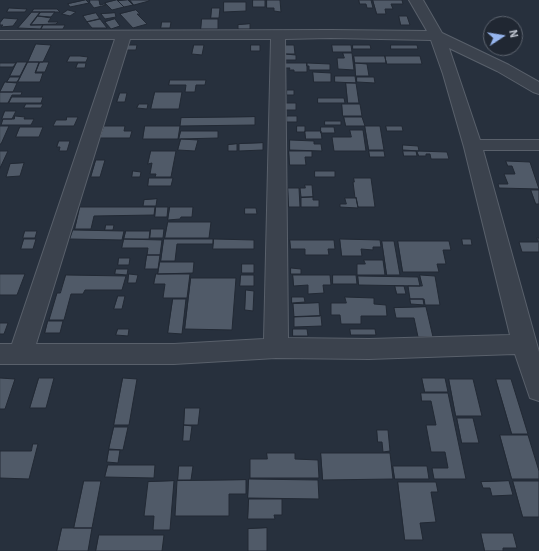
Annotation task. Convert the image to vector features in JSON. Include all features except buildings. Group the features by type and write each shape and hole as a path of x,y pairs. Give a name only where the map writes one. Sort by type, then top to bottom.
{"street":[{"path":"416,0 422,13 437,36 473,145 497,233 524,344 539,390"},
{"path":"0,35 331,34 437,36 478,57 504,68 539,88"},
{"path":"124,35 73,190 11,354 174,354 276,348 369,349 524,344"},
{"path":"276,348 278,35"},
{"path":"473,145 539,145"}]}
